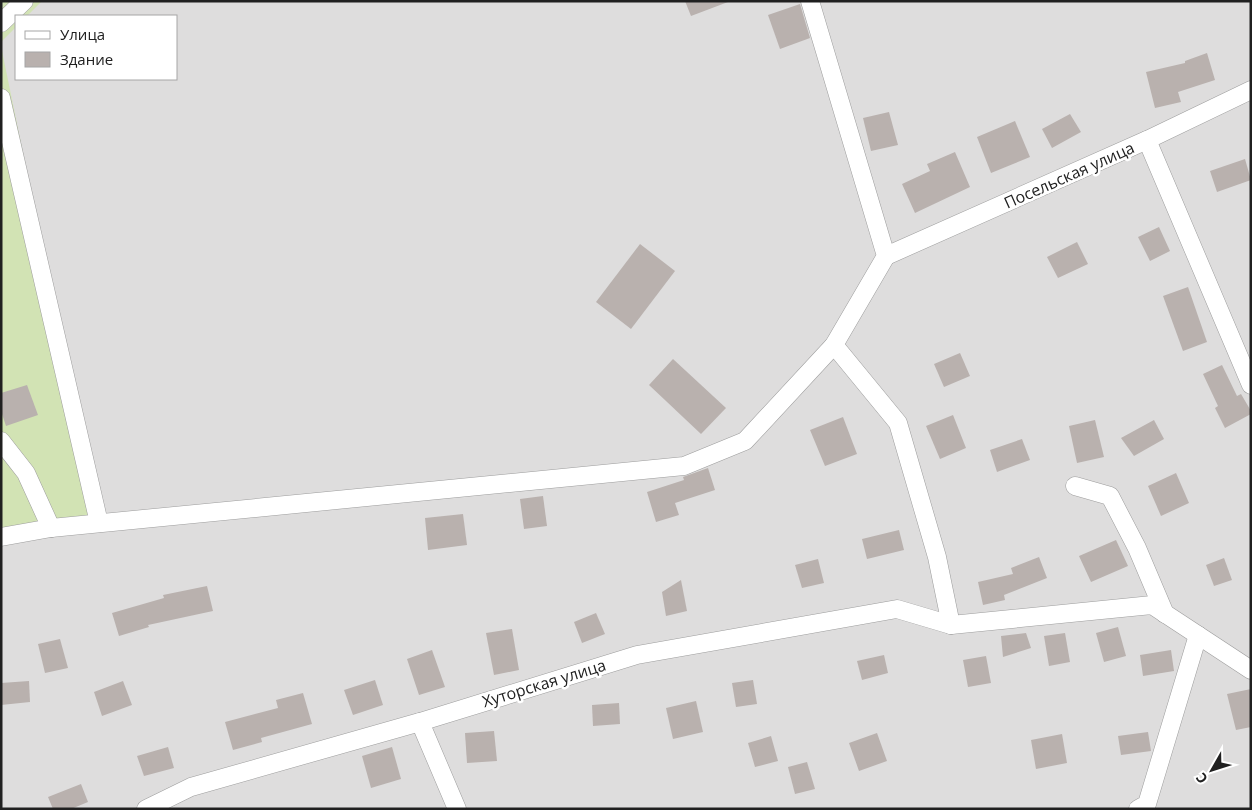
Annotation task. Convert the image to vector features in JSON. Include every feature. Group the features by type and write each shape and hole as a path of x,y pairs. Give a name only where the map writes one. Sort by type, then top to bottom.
{"street":[{"path":"1,22 24,1"},
{"path":"1,537 51,528 99,523 684,466 745,441 834,344 886,256 810,1"},
{"name":"Посельская улица","path":"886,256 1147,140 1251,90"},
{"path":"1,98 99,523"},
{"path":"1147,140 1251,385"},
{"path":"834,344 898,424 937,557 952,626 1152,605 1251,670"},
{"path":"1,441 26,473 51,528"},
{"path":"1075,486 1110,496 1137,548 1165,614"},
{"name":"Хуторская улица","path":"146,809 191,787 420,722 646,653 897,609 952,626"},
{"path":"1138,809 1147,804 1198,635"},
{"path":"420,722 457,809"}],"shaded area":[{"path":"1,1 1251,1 1251,809 1,809"}],"green space":[{"path":"1,1 42,1 28,15 15,15 15,28 1,42"},
{"path":"1,46 99,523 1,538"}],"building":[{"path":"685,1 727,1 728,2 691,16"},
{"path":"800,4 810,38 780,49 768,15"},
{"path":"1207,53 1215,80 1178,92 1181,102 1155,108 1146,72 1185,63 1185,61"},
{"path":"889,112 898,145 871,151 863,118"},
{"path":"1070,114 1081,132 1052,148 1042,129"},
{"path":"1015,121 1030,157 991,173 977,137"},
{"path":"955,152 970,187 915,213 902,184 930,171 927,164"},
{"path":"1245,159 1251,180 1217,192 1210,171"},
{"path":"1159,227 1170,251 1150,261 1138,237"},
{"path":"1077,242 1088,264 1058,278 1047,257"},
{"path":"640,244 675,271 631,329 596,302"},
{"path":"1188,287 1207,342 1183,351 1163,296"},
{"path":"960,353 970,376 944,387 934,364"},
{"path":"673,359 726,408 701,434 649,385"},
{"path":"1222,365 1237,396 1241,394 1251,411 1251,414 1225,428 1215,408 1218,406 1203,374"},
{"path":"27,385 38,415 6,426 1,411 1,393"},
{"path":"953,415 966,448 940,459 926,426"},
{"path":"843,417 857,454 825,466 810,430"},
{"path":"1095,420 1104,457 1077,463 1069,426"},
{"path":"1154,420 1164,439 1134,456 1121,438"},
{"path":"1022,439 1030,460 997,472 990,450"},
{"path":"708,468 715,490 675,503 679,515 656,522 647,492 684,480 683,477"},
{"path":"1176,473 1189,503 1161,516 1148,486"},
{"path":"543,496 547,526 524,529 520,499"},
{"path":"463,514 467,545 428,550 425,518"},
{"path":"899,530 904,550 867,559 862,539"},
{"path":"1116,540 1128,566 1091,582 1079,556"},
{"path":"1039,557 1047,578 1004,595 1005,600 983,605 978,582 1013,574 1011,568"},
{"path":"1224,558 1232,580 1214,586 1206,565"},
{"path":"818,559 824,583 802,588 795,565"},
{"path":"681,580 687,611 666,616 662,592"},
{"path":"207,586 213,611 148,625 149,627 119,636 112,613 164,598 163,595"},
{"path":"596,613 605,634 582,643 574,622"},
{"path":"1118,627 1126,656 1104,662 1096,633"},
{"path":"512,629 519,670 494,675 486,633"},
{"path":"1026,633 1031,648 1003,657 1001,636"},
{"path":"1065,633 1070,662 1049,666 1044,636"},
{"path":"60,639 68,668 45,673 38,644"},
{"path":"432,650 445,687 419,695 407,659"},
{"path":"1171,650 1174,671 1143,676 1140,655"},
{"path":"884,655 888,673 862,680 857,661"},
{"path":"986,656 991,683 968,687 963,660"},
{"path":"375,680 383,705 353,715 344,690"},
{"path":"753,680 757,704 736,707 732,683"},
{"path":"29,681 30,702 1,705 1,683"},
{"path":"123,681 132,705 102,716 94,692"},
{"path":"1251,689 1251,727 1236,730 1227,694"},
{"path":"303,693 312,724 261,738 262,742 233,750 225,722 278,708 276,700"},
{"path":"696,701 703,732 673,739 666,708"},
{"path":"619,703 620,724 593,726 592,705"},
{"path":"494,731 497,761 467,763 465,733"},
{"path":"1148,732 1151,751 1121,755 1118,736"},
{"path":"877,733 887,761 859,771 849,743"},
{"path":"1062,734 1067,763 1036,769 1031,740"},
{"path":"771,736 778,761 755,767 748,743"},
{"path":"168,747 174,768 144,776 137,756"},
{"path":"392,747 401,779 371,788 362,756"},
{"path":"807,762 815,789 795,794 788,767"},
{"path":"81,784 88,802 71,809 53,809 48,797"}]}
